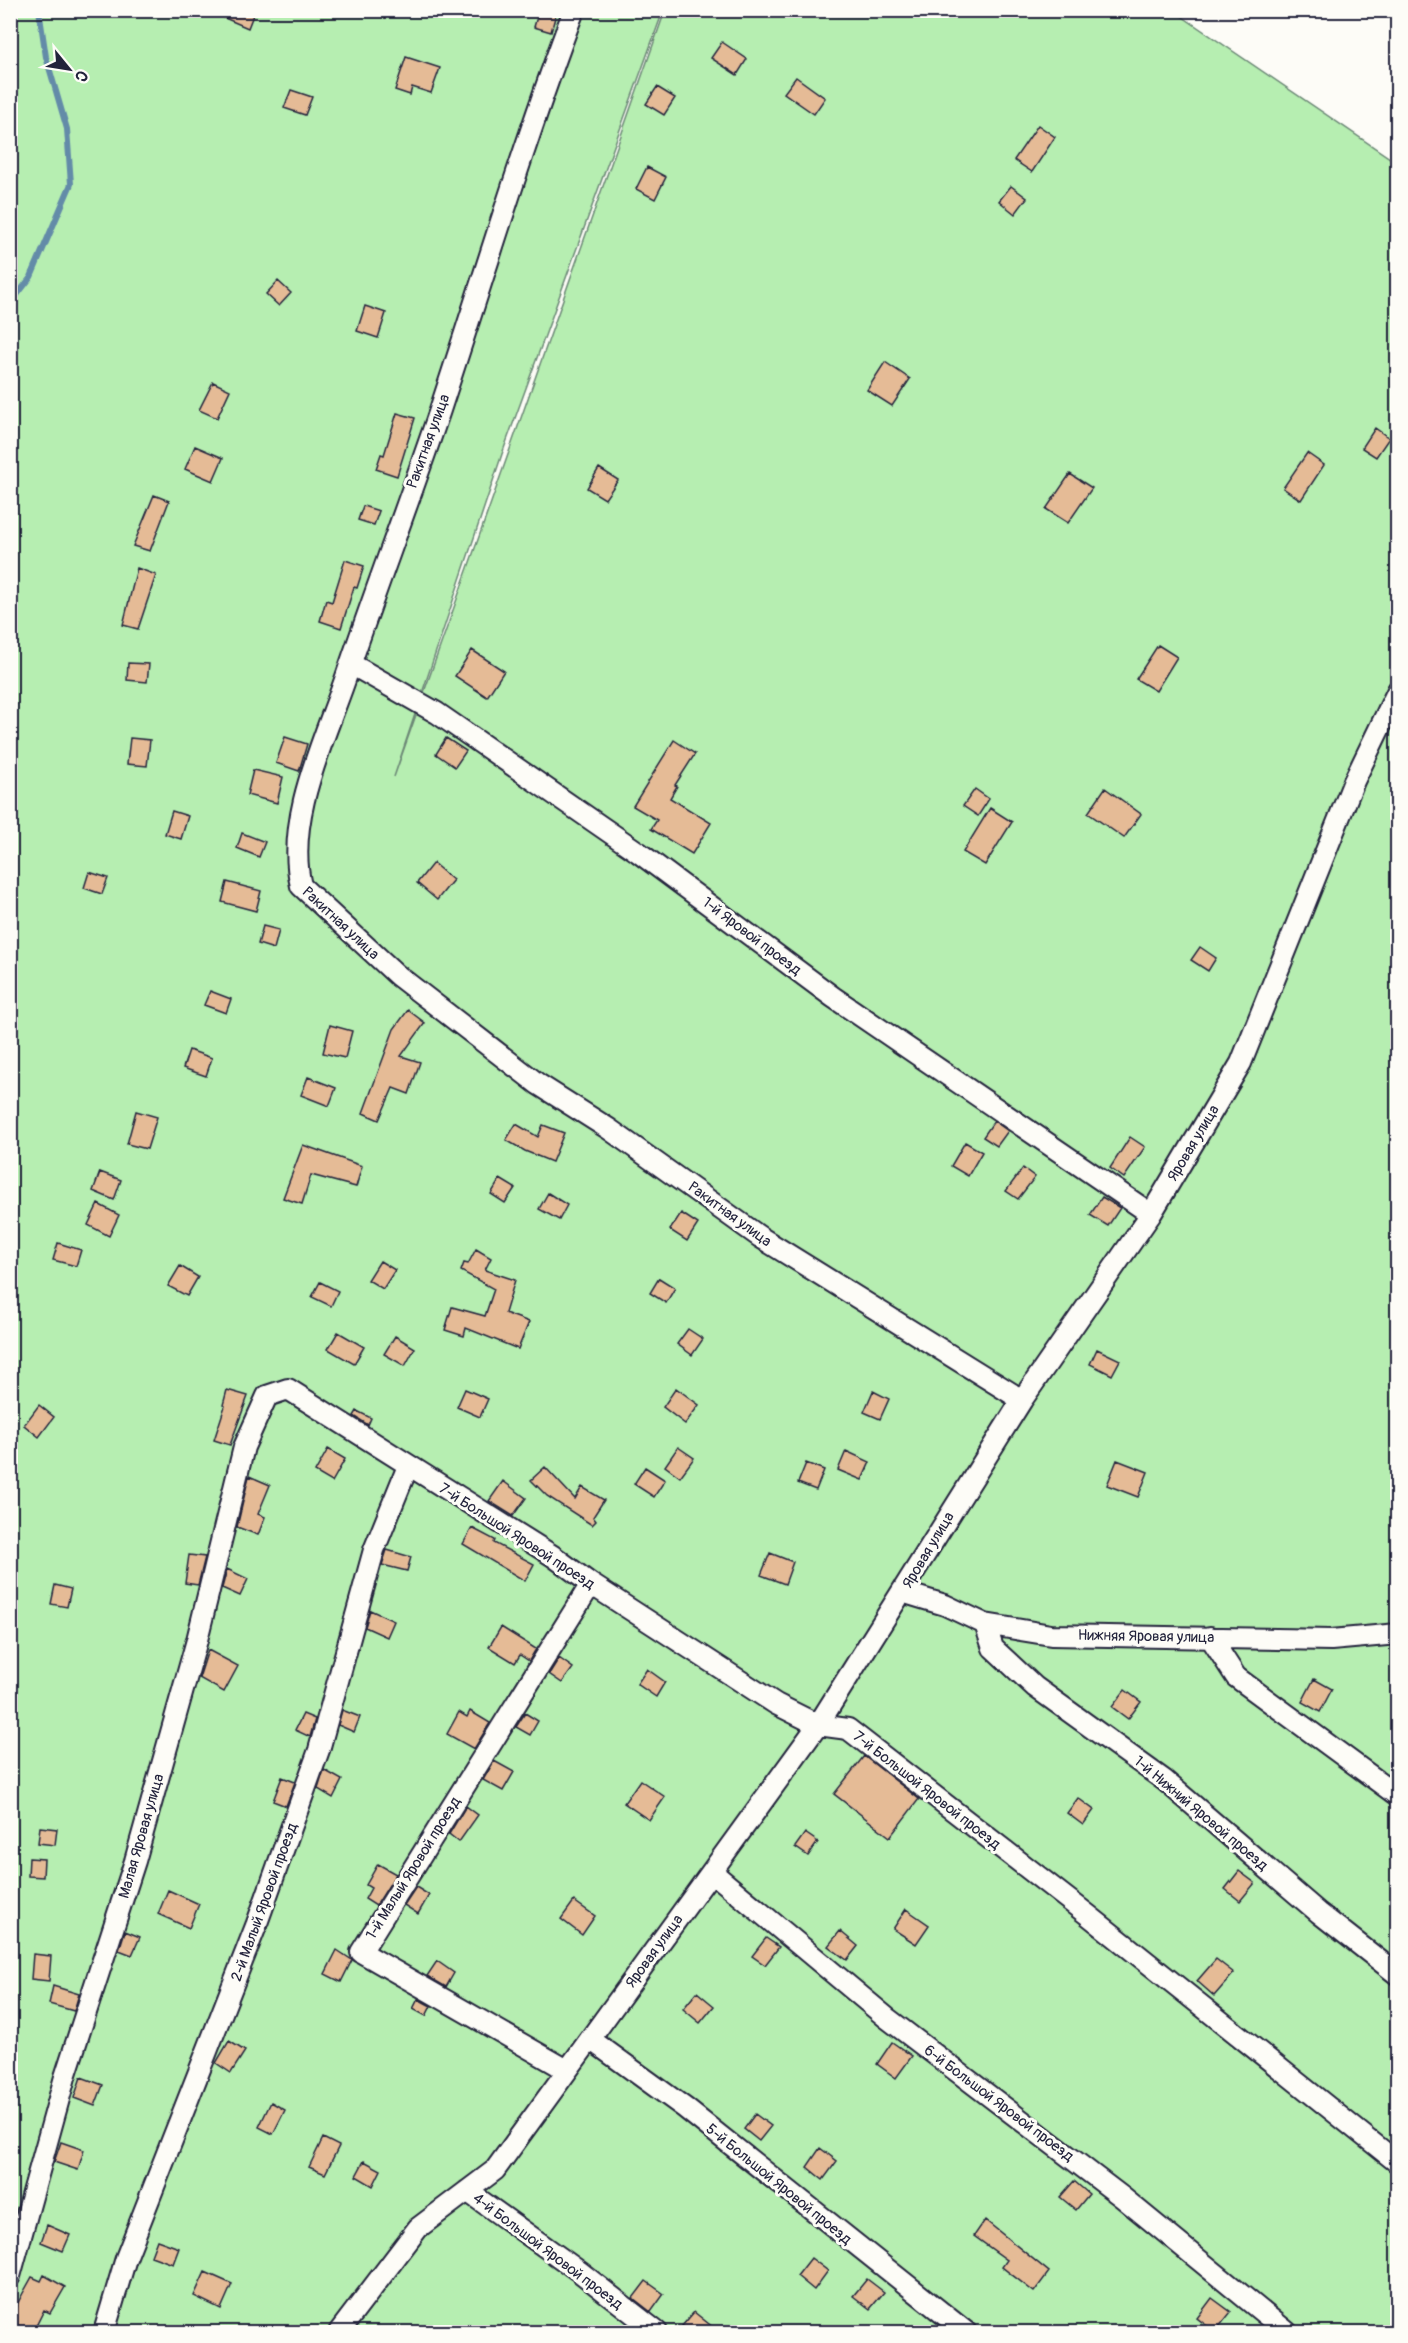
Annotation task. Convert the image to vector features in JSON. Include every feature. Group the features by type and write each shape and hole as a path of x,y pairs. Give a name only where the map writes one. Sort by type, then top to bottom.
{"street":[{"name":"Ракитная улица","path":"574,10 538,106 439,411 299,818 296,866 301,886 397,975 538,1084 618,1136 760,1237 1022,1400"},
{"name":"1-й Яровой проезд","path":"351,664 446,719 638,852 833,997 1151,1214"},
{"name":"Яровая улица","path":"339,2332 417,2228 495,2170 712,1872 818,1725 1022,1400 1151,1214 1241,1063 1354,781 1398,690"},
{"name":"7-й Большой Яровой проезд","path":"267,1396 288,1389 553,1556 591,1584 776,1704 818,1725 848,1729 1088,1915 1398,2163"},
{"name":"Малая Яровая улица","path":"10,2276 65,2077 135,1861 197,1640 244,1447 267,1396"},
{"name":"2-й Малый Яровой проезд","path":"104,2332 126,2258 256,1926 319,1750 374,1550 408,1466"},
{"name":"1-й Малый Яровой проезд","path":"567,2070 361,1952 591,1584"},
{"name":"Нижняя Яровая улица","path":"902,1592 945,1605 985,1624 1051,1635 1330,1640 1398,1634"},
{"name":"1-й Нижний Яровой проезд","path":"985,1624 993,1648 1035,1687 1164,1780 1319,1913 1398,1975"},
{"path":"1210,1637 1236,1677 1398,1796"},
{"name":"6-й Большой Яровой проезд","path":"712,1872 887,2018 1122,2197 1287,2332"},
{"name":"5-й Большой Яровой проезд","path":"590,2039 685,2108 966,2332"},
{"name":"4-й Большой Яровой проезд","path":"467,2191 580,2272 657,2332"}],"green space":[{"path":"11,11 663,11 502,454 394,777 665,11 1174,11 1397,163 1397,2332 11,2332"}],"building":[{"path":"206,10 255,10 248,28"},
{"path":"539,10 557,10 551,32 534,27"},
{"path":"722,42 747,59 737,75 711,58"},
{"path":"406,57 440,68 431,93 412,87 410,95 395,90"},
{"path":"796,77 825,98 814,114 784,93"},
{"path":"657,87 675,98 664,115 646,104"},
{"path":"291,90 312,97 305,115 284,108"},
{"path":"1038,125 1055,137 1032,172 1014,160"},
{"path":"647,167 666,177 655,199 636,189"},
{"path":"1011,186 1027,198 1015,214 999,201"},
{"path":"278,281 291,293 279,306 266,294"},
{"path":"365,306 386,313 378,338 357,331"},
{"path":"885,362 910,379 892,406 867,390"},
{"path":"213,382 230,390 217,418 199,410"},
{"path":"397,413 415,418 397,476 376,469 381,454 384,455"},
{"path":"1375,428 1389,438 1376,457 1362,448"},
{"path":"195,446 223,458 213,481 185,469"},
{"path":"1307,453 1324,465 1301,500 1283,488"},
{"path":"599,468 618,480 605,499 587,488"},
{"path":"1070,474 1092,488 1068,523 1046,509"},
{"path":"154,495 169,501 150,551 133,546"},
{"path":"363,506 379,511 374,525 358,520"},
{"path":"345,560 364,566 357,588 354,587 341,628 320,621 326,600 332,602"},
{"path":"137,568 156,575 138,629 123,625"},
{"path":"1158,645 1177,657 1156,691 1136,679"},
{"path":"472,650 504,671 487,697 455,676"},
{"path":"128,663 149,664 147,682 127,680"},
{"path":"285,737 307,744 299,771 276,763"},
{"path":"130,738 150,740 147,766 127,764"},
{"path":"446,738 466,751 455,767 436,754"},
{"path":"674,740 695,754 675,785 677,786 670,798 711,823 692,854 651,829 657,820 633,806"},
{"path":"253,770 283,777 277,803 247,795"},
{"path":"1105,788 1141,814 1124,838 1088,813"},
{"path":"975,789 989,799 978,816 963,806"},
{"path":"990,808 1012,822 985,865 963,852"},
{"path":"172,811 188,816 181,839 165,834"},
{"path":"242,833 265,842 259,857 237,848"},
{"path":"433,863 453,880 437,900 417,883"},
{"path":"89,872 108,878 102,894 84,888"},
{"path":"227,882 261,891 256,911 222,902"},
{"path":"263,926 279,930 274,949 258,944"},
{"path":"1200,947 1216,958 1208,971 1191,960"},
{"path":"210,991 231,999 226,1013 204,1005"},
{"path":"408,1010 425,1023 401,1056 420,1062 409,1094 393,1088 379,1120 363,1113 394,1029"},
{"path":"330,1025 352,1031 345,1058 323,1053"},
{"path":"189,1050 212,1058 206,1076 183,1068"},
{"path":"308,1077 336,1088 329,1106 301,1095"},
{"path":"136,1111 157,1117 147,1149 127,1144"},
{"path":"994,1121 1008,1131 997,1146 983,1137"},
{"path":"516,1124 538,1137 543,1125 564,1133 552,1162 506,1140"},
{"path":"1130,1137 1145,1147 1124,1178 1110,1168"},
{"path":"965,1142 982,1152 968,1176 951,1166"},
{"path":"303,1145 362,1166 356,1187 311,1175 302,1204 283,1198"},
{"path":"1023,1168 1035,1177 1018,1199 1006,1191"},
{"path":"100,1172 121,1180 114,1200 93,1191"},
{"path":"500,1179 515,1188 505,1203 491,1194"},
{"path":"548,1193 567,1205 559,1220 539,1209"},
{"path":"1102,1197 1120,1208 1108,1226 1090,1215"},
{"path":"98,1204 119,1215 109,1236 88,1225"},
{"path":"681,1213 698,1224 687,1241 670,1230"},
{"path":"58,1243 81,1250 76,1266 53,1260"},
{"path":"476,1249 491,1258 485,1270 515,1280 505,1313 529,1322 518,1349 466,1328 464,1336 445,1330 452,1307 485,1316 494,1289 461,1271 464,1263 468,1264"},
{"path":"380,1261 395,1270 383,1289 368,1280"},
{"path":"180,1266 198,1277 187,1296 168,1286"},
{"path":"659,1278 675,1288 666,1303 650,1293"},
{"path":"320,1282 338,1291 331,1306 312,1297"},
{"path":"688,1329 703,1339 692,1355 677,1344"},
{"path":"338,1332 364,1347 354,1364 328,1349"},
{"path":"395,1336 415,1348 405,1366 384,1354"},
{"path":"1097,1349 1120,1360 1112,1375 1090,1364"},
{"path":"676,1388 699,1405 685,1424 663,1407"},
{"path":"465,1389 488,1399 480,1417 457,1407"},
{"path":"227,1390 248,1396 230,1445 214,1440 225,1406 223,1405"},
{"path":"873,1391 889,1399 880,1419 864,1412"},
{"path":"39,1405 54,1417 39,1437 24,1425"},
{"path":"357,1411 371,1418 368,1425 354,1416"},
{"path":"678,1447 694,1458 680,1477 665,1466"},
{"path":"328,1449 345,1459 332,1482 315,1472"},
{"path":"846,1451 870,1462 862,1480 838,1470"},
{"path":"1117,1460 1148,1472 1138,1497 1107,1485"},
{"path":"806,1463 824,1470 816,1490 798,1483"},
{"path":"545,1467 575,1499 582,1487 604,1500 593,1517 596,1521 592,1525 547,1496 531,1480"},
{"path":"645,1467 665,1480 654,1497 634,1484"},
{"path":"249,1476 270,1485 258,1514 265,1517 258,1535 237,1527"},
{"path":"503,1481 526,1498 513,1516 489,1501"},
{"path":"472,1528 495,1540 494,1543 534,1564 525,1581 463,1544"},
{"path":"387,1550 411,1557 407,1571 382,1565"},
{"path":"770,1553 793,1562 785,1584 761,1575"},
{"path":"189,1555 205,1557 198,1585 185,1583"},
{"path":"227,1569 248,1579 240,1596 222,1588"},
{"path":"55,1585 71,1589 67,1607 51,1604"},
{"path":"370,1610 394,1621 387,1637 365,1627"},
{"path":"501,1627 536,1649 529,1661 520,1655 515,1663 489,1647"},
{"path":"208,1650 238,1666 224,1692 199,1678"},
{"path":"559,1658 573,1668 562,1683 549,1674"},
{"path":"647,1669 665,1682 656,1697 637,1684"},
{"path":"1314,1679 1332,1689 1320,1712 1302,1702"},
{"path":"1125,1690 1141,1702 1128,1719 1112,1707"},
{"path":"342,1710 360,1717 354,1732 338,1725"},
{"path":"470,1711 490,1723 474,1749 447,1734 459,1712 467,1717"},
{"path":"525,1713 538,1721 530,1735 516,1727"},
{"path":"303,1714 315,1719 310,1737 295,1730"},
{"path":"864,1756 919,1799 890,1837 834,1794"},
{"path":"494,1761 514,1772 503,1791 483,1780"},
{"path":"324,1770 342,1780 333,1798 318,1789"},
{"path":"282,1777 295,1782 286,1806 273,1801"},
{"path":"640,1780 665,1797 649,1820 624,1803"},
{"path":"1078,1798 1094,1810 1083,1825 1067,1813"},
{"path":"466,1806 478,1815 459,1842 449,1834"},
{"path":"40,1827 57,1829 55,1845 38,1843"},
{"path":"805,1833 818,1842 808,1856 795,1847"},
{"path":"29,1858 44,1859 43,1877 28,1876"},
{"path":"378,1864 396,1874 376,1906 365,1899 371,1888 366,1885"},
{"path":"1239,1871 1255,1883 1240,1901 1225,1889"},
{"path":"416,1887 429,1895 418,1914 404,1905"},
{"path":"168,1890 199,1904 189,1928 158,1914"},
{"path":"574,1901 595,1916 582,1935 561,1919"},
{"path":"906,1909 929,1925 916,1944 893,1929"},
{"path":"125,1931 140,1937 132,1955 119,1950"},
{"path":"840,1931 858,1946 847,1960 828,1946"},
{"path":"766,1938 779,1947 765,1965 752,1956"},
{"path":"337,1950 352,1960 341,1982 325,1974"},
{"path":"33,1954 51,1956 49,1981 31,1979"},
{"path":"1216,1959 1234,1973 1214,1996 1197,1981"},
{"path":"437,1961 454,1973 446,1987 427,1976"},
{"path":"53,1986 79,1994 74,2011 49,2004"},
{"path":"697,1992 714,2006 700,2023 683,2009"},
{"path":"418,1999 431,2006 426,2016 413,2009"},
{"path":"229,2041 245,2051 231,2073 216,2063"},
{"path":"892,2042 912,2056 896,2078 877,2064"},
{"path":"81,2077 103,2085 95,2106 74,2098"},
{"path":"271,2102 285,2110 273,2134 259,2127"},
{"path":"755,2114 771,2126 759,2141 744,2129"},
{"path":"323,2138 339,2146 325,2174 309,2167"},
{"path":"61,2142 84,2150 78,2170 54,2162"},
{"path":"820,2148 837,2161 823,2180 807,2167"},
{"path":"364,2161 381,2170 373,2186 356,2176"},
{"path":"1074,2181 1089,2194 1076,2210 1060,2197"},
{"path":"985,2220 1049,2272 1034,2292 1002,2267 1007,2260 974,2236"},
{"path":"47,2225 70,2235 63,2251 41,2242"},
{"path":"157,2240 179,2248 173,2264 151,2256"},
{"path":"811,2258 828,2271 814,2290 797,2276"},
{"path":"205,2272 232,2284 221,2309 194,2296"},
{"path":"44,2275 65,2287 50,2313 44,2310 33,2332 10,2332 10,2318 32,2277 41,2281"},
{"path":"867,2279 884,2292 870,2309 853,2296"},
{"path":"646,2281 664,2294 651,2312 633,2298"},
{"path":"1212,2298 1231,2312 1215,2332 1197,2318"},
{"path":"694,2312 719,2332 690,2332 682,2326"}],"waterway":[{"path":"10,304 31,277 71,184 67,129 46,57 39,10"}]}
